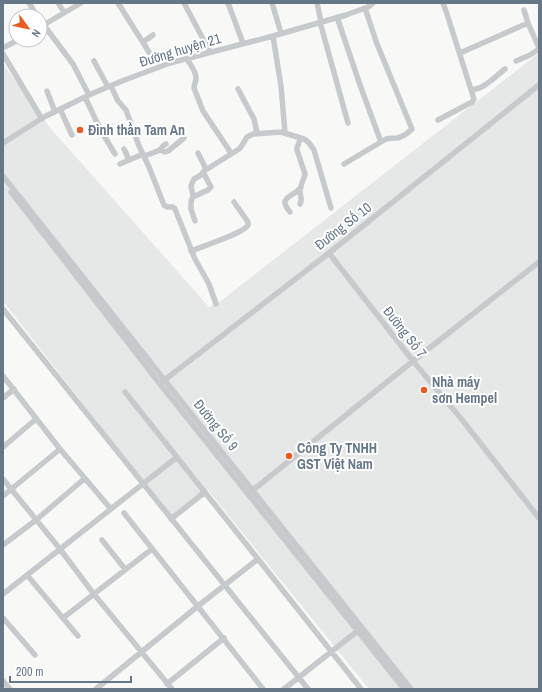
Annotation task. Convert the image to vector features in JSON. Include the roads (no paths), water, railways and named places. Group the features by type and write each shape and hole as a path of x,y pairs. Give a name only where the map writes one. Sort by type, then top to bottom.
{"street":[{"path":"58,3 64,12"},
{"path":"48,20 81,3"},
{"path":"118,3 154,60"},
{"path":"184,3 210,52"},
{"path":"228,3 243,43"},
{"path":"272,3 281,33"},
{"path":"317,3 320,22 348,123"},
{"name":"Đường huyện 21","path":"3,143 42,119 87,96 170,63 273,36 337,17 373,3"},
{"path":"438,120 474,101 460,52 443,3"},
{"path":"344,164 381,142 392,137 401,137 411,130 412,127 377,44 366,6"},
{"path":"516,61 530,55 538,45 524,10"},
{"path":"337,17 381,142"},
{"path":"460,52 528,23"},
{"path":"48,33 73,64 100,129 115,154"},
{"path":"143,42 153,35"},
{"path":"273,36 281,86 285,133"},
{"path":"3,54 42,119"},
{"path":"187,59 195,72 196,79 194,88 203,111 231,153"},
{"path":"94,61 118,101 126,110 150,166 164,206 173,207 191,251 209,284 216,304"},
{"path":"471,89 476,90 486,85 505,69"},
{"name":"Đường Số 10","path":"162,382 329,253 539,85"},
{"path":"238,90 254,119 257,133"},
{"path":"48,91 72,135"},
{"path":"195,221 191,209 193,197 191,186 194,179 241,147 250,134 257,133 281,132 310,142 314,150 331,208"},
{"path":"160,150 168,152 184,138"},
{"path":"300,204 302,200 300,193 301,187 305,174 298,155 297,147 301,138"},
{"path":"120,164 160,150 166,144"},
{"path":"124,149 129,160"},
{"path":"193,197 210,189 211,187 198,153"},
{"name":"Đường Số 9","path":"3,176 162,382 253,490 360,629 404,689"},
{"name":"Đường Số 9","path":"3,182 360,629 411,689"},
{"path":"290,212 285,205 285,201 301,187"},
{"path":"191,251 235,234 247,226 248,222 234,202"},
{"name":"Đường Số 7","path":"329,253 413,362 463,421 539,518"},
{"path":"253,490 539,262"},
{"path":"3,309 308,689"},
{"path":"3,376 60,449 111,509"},
{"path":"3,398 14,389"},
{"path":"125,392 361,689"},
{"path":"3,447 36,419"},
{"path":"3,496 60,449"},
{"path":"3,594 177,457"},
{"path":"3,545 36,520 84,478"},
{"path":"3,479 172,689"},
{"path":"171,519 205,492"},
{"path":"124,513 263,689"},
{"path":"102,540 125,569"},
{"path":"63,618 152,549"},
{"path":"96,689 258,559"},
{"path":"28,575 78,636"},
{"path":"3,618 35,655"},
{"path":"284,689 360,629"},
{"path":"167,684 224,638"},
{"path":"3,681 10,689"}],"place":[{"name":"Đình thần Tam An","path":"80,130"},
{"name":"Nhà máy sơn Hempel","path":"424,390"},
{"name":"Công Ty TNHH GST Việt Nam","path":"289,456"}]}
